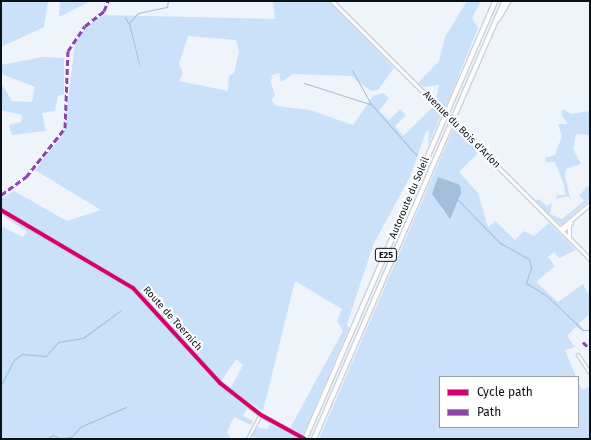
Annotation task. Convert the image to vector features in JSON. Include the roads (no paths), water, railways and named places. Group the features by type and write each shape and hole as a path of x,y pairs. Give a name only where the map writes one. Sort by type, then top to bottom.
{"highway":[{"name":"Autoroute du Soleil","path":"305,439 495,1"},
{"name":"Autoroute du Soleil","path":"314,439 504,1"},
{"path":"494,23 509,1"}],"main road":[{"name":"Avenue du Bois d'Arlon","path":"332,1 590,259"},
{"path":"561,230 590,204"},
{"name":"Route de Toernich","path":"1,210 133,288 220,383 261,415 305,439"},
{"path":"561,230 569,225 573,220"},
{"path":"569,225 570,239"}],"street":[{"path":"578,355 590,373"},
{"path":"248,439 261,415"}],"waterway":[{"path":"139,64 129,23 138,13 167,7 168,1"},
{"path":"125,17 128,23"},
{"path":"352,70 371,104 417,156"},
{"path":"304,83 370,104"},
{"path":"457,199 500,243 529,259 531,267 526,283 546,295 583,330 590,330"},
{"path":"14,360 22,354 46,356 58,342 83,338 121,310"},
{"path":"1,385 13,361"},
{"path":"46,439 53,435 61,439 72,436 80,427 126,407"}]}
